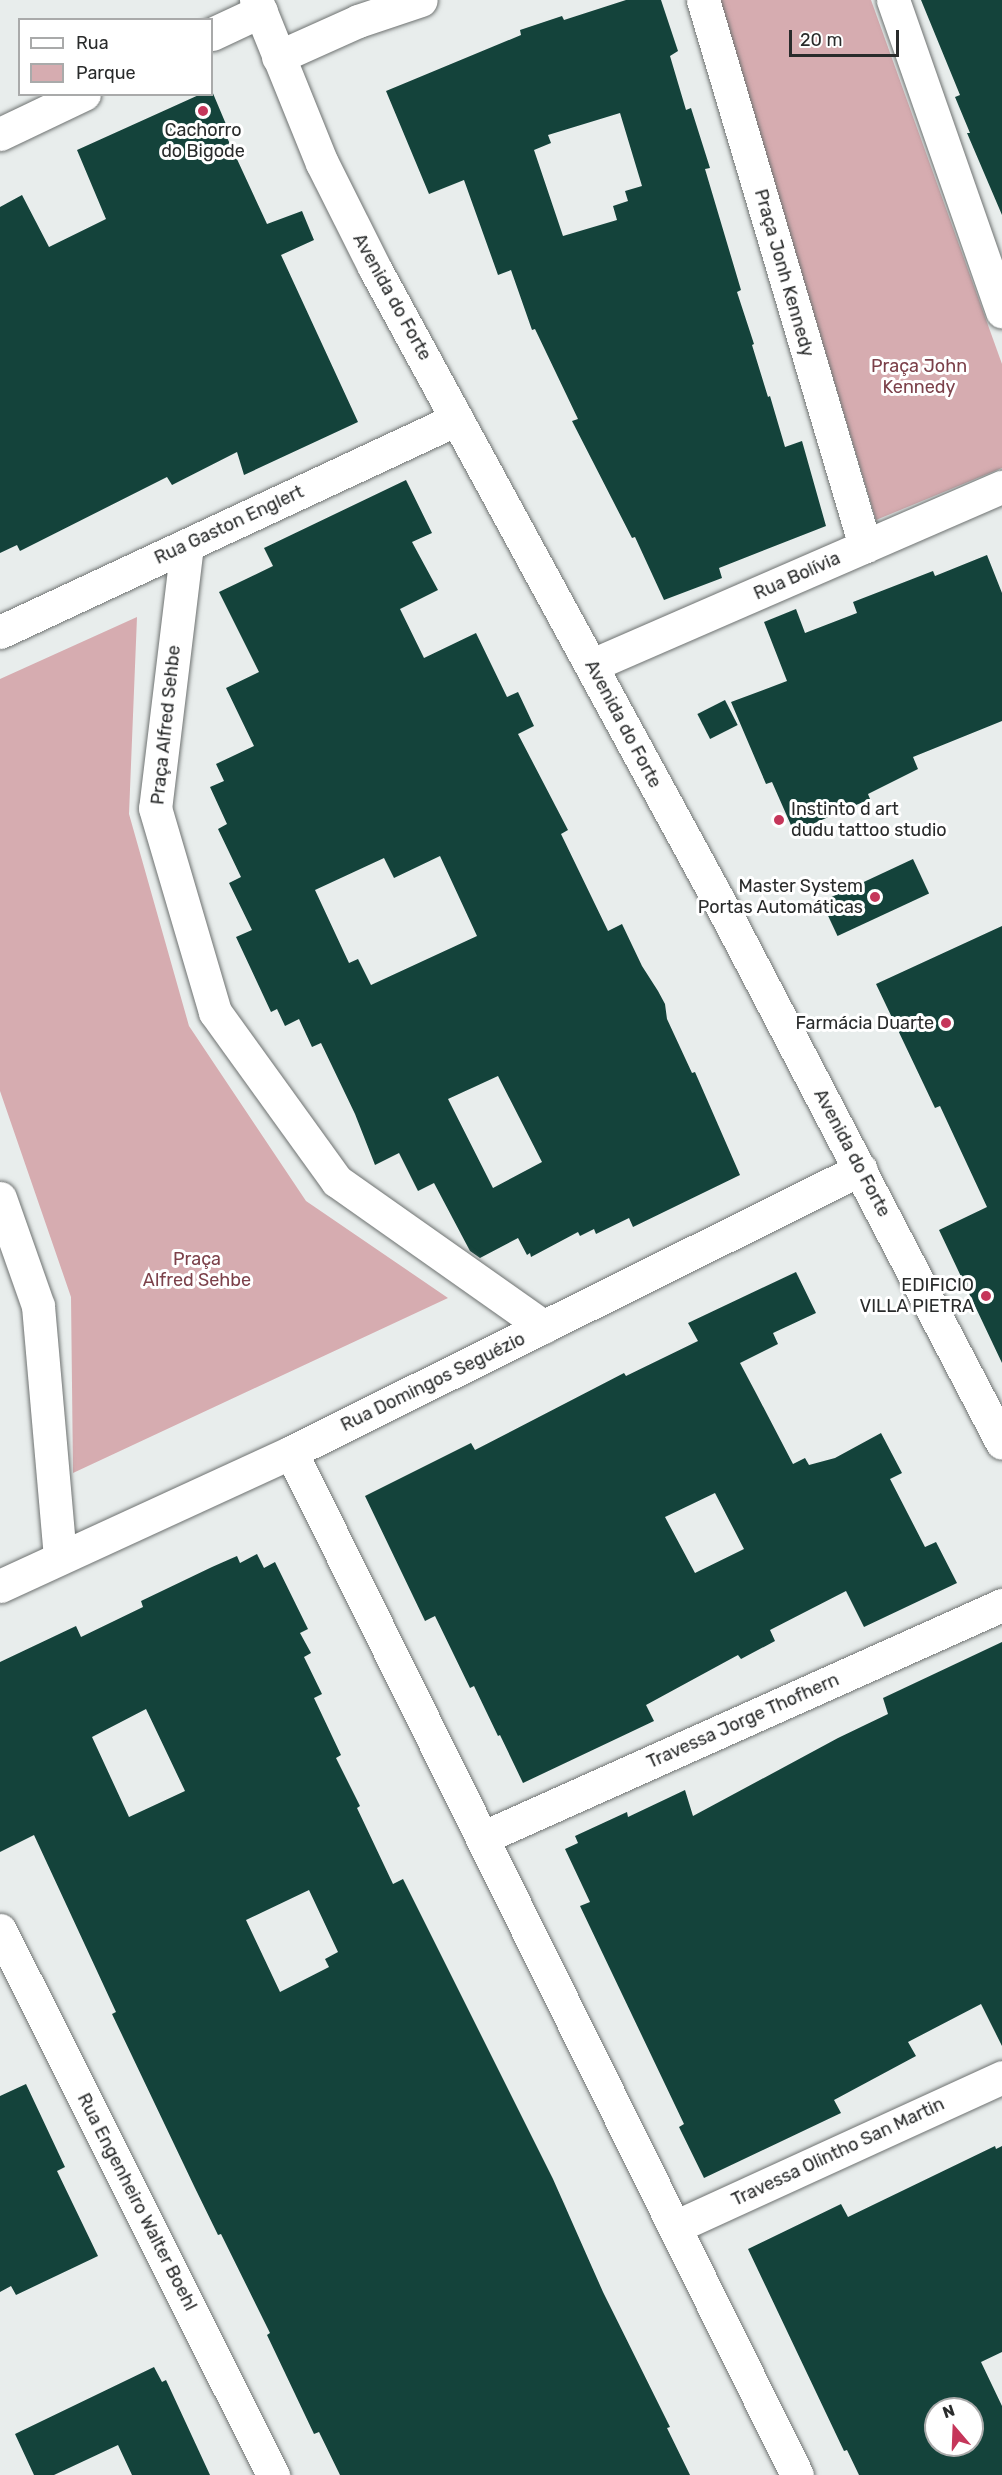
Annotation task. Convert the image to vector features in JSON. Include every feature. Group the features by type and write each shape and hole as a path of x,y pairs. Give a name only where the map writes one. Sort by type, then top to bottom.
{"street":[{"path":"278,57 358,21 421,0"},
{"name":"Praça Jonh Kennedy","path":"703,0 865,546"},
{"path":"892,0 1002,311"},
{"path":"213,33 259,5"},
{"name":"Avenida do Forte","path":"259,5 322,164 374,267 592,665 861,1169 1002,1443"},
{"path":"0,134 80,96"},
{"name":"Rua Gaston Englert","path":"0,632 457,418"},
{"name":"Rua Bolívia","path":"592,665 1002,487"},
{"name":"Praça Alfred Sehbe","path":"187,545 155,808 215,1012 337,1180 544,1327"},
{"name":"Rua Domingos Seguézio","path":"0,1586 291,1452 861,1169"},
{"path":"0,1198 38,1306 60,1557"},
{"path":"291,1452 484,1837 797,2475"},
{"name":"Travessa Jorge Thofhern","path":"484,1837 1002,1605"},
{"name":"Rua Engenheiro Walter Boehl","path":"0,1930 273,2475"},
{"name":"Travessa Olintho San Martin","path":"675,2227 1002,2077"}],"green space":[{"name":"Praça John Kennedy","path":"719,0 871,0 1002,364 1002,468 876,520"},
{"name":"Praça Alfred Sehbe","path":"137,617 129,814 189,1026 306,1201 448,1298 73,1473 71,1297 0,1091 0,679"}],"building":[{"path":"626,0 661,0 678,51 670,56 686,110 691,108 710,168 705,169 741,290 737,292 768,397 770,396 785,447 802,441 826,526 719,568 722,578 664,600 635,537 632,538 572,421 578,419 535,329 532,330 511,270 498,275 464,180 429,194 386,91 521,35 520,30 562,16 564,20","holes":["620,113 642,186 625,191 628,201 613,206 617,220 563,236 534,150 551,143 548,135"]},
{"path":"921,0 1002,0 1002,215 967,133 970,133 955,97 960,95"},
{"path":"213,93 228,129 224,131 267,224 302,211 314,240 281,255 358,422 244,475 237,452 172,485 167,477 20,551 17,545 0,553 0,207 22,195 49,247 106,219 77,150 197,96 213,96"},
{"path":"406,480 432,533 412,542 438,590 400,609 424,658 476,633 507,697 518,692 534,726 518,734 568,830 561,834 608,931 622,924 642,966 665,1004 667,1019 692,1073 695,1072 740,1175 633,1227 629,1218 596,1234 594,1229 580,1236 578,1232 531,1257 530,1253 527,1255 518,1238 480,1258 470,1251 434,1183 418,1191 399,1153 375,1165 355,1114 321,1043 312,1047 299,1019 285,1026 277,1009 271,1012 236,937 252,930 229,883 241,877 218,829 227,824 210,787 224,781 216,764 254,746 226,688 259,672 219,592 273,566 264,548","holes":["440,856 477,936 371,985 358,959 349,963 315,890 384,858 394,878","498,1076 542,1162 493,1188 448,1099"]},
{"path":"987,555 1002,593 1002,721 913,757 918,769 868,794 870,799 794,832 772,782 766,784 731,702 787,681 764,622 796,609 805,633 857,613 853,602 933,571 935,576"},
{"path":"725,700 738,725 710,739 697,714"},
{"name":"Master System Portas Automáticas","path":"913,859 929,893 838,936 821,902"},
{"path":"1002,926 1002,1363 939,1230 987,1207 940,1106 935,1108 876,984"},
{"path":"796,1272 816,1313 773,1333 778,1344 740,1363 793,1464 805,1458 809,1465 835,1458 881,1433 902,1473 890,1479 925,1547 936,1542 957,1583 864,1627 846,1591 770,1630 775,1641 741,1659 738,1655 646,1705 654,1721 523,1783 474,1686 470,1688 435,1616 425,1621 365,1496 471,1443 475,1450 624,1373 626,1376 698,1341 688,1323","holes":["715,1493 744,1549 695,1573 665,1517"]},
{"path":"257,1554 264,1568 275,1562 308,1629 300,1633 311,1653 304,1657 322,1694 314,1698 341,1755 336,1758 360,1806 357,1808 393,1884 403,1879 553,2179 603,2292 670,2427 667,2428 690,2475 340,2475 319,2432 314,2434 267,2335 270,2333 221,2234 218,2235 195,2188 112,2014 116,2012 34,1835 0,1852 0,1662 76,1626 81,1637 143,1607 141,1601 212,1567 237,1556 240,1563","holes":["146,1709 185,1791 129,1817 92,1737","309,1890 338,1952 325,1959 329,1967 280,1992 246,1920"]},
{"path":"1002,1642 1002,2046 981,2004 908,2042 916,2056 834,2100 841,2113 704,2178 679,2127 684,2124 580,1906 590,1902 565,1849 578,1843 575,1836 627,1812 628,1817 685,1790 693,1816 838,1738 888,1714 883,1698"},
{"path":"26,2084 65,2167 57,2171 98,2256 16,2295 11,2286 0,2292 0,2096"},
{"path":"995,2146 996,2149 1002,2146 1002,2352 981,2362 1002,2406 1002,2475 859,2475 847,2450 844,2451 748,2249 841,2204 848,2217"},
{"path":"154,2367 162,2382 166,2380 210,2475 132,2475 118,2445 54,2475 34,2475 15,2434"}],"place":[{"name":"Cachorro do Bigode","path":"203,111"},
{"name":"Instinto d art dudu tattoo studio","path":"779,820"},
{"name":"Master System Portas Automáticas","path":"875,897"},
{"name":"Farmácia Duarte","path":"946,1023"},
{"name":"EDIFICIO VILLA PIETRA","path":"986,1296"}]}
